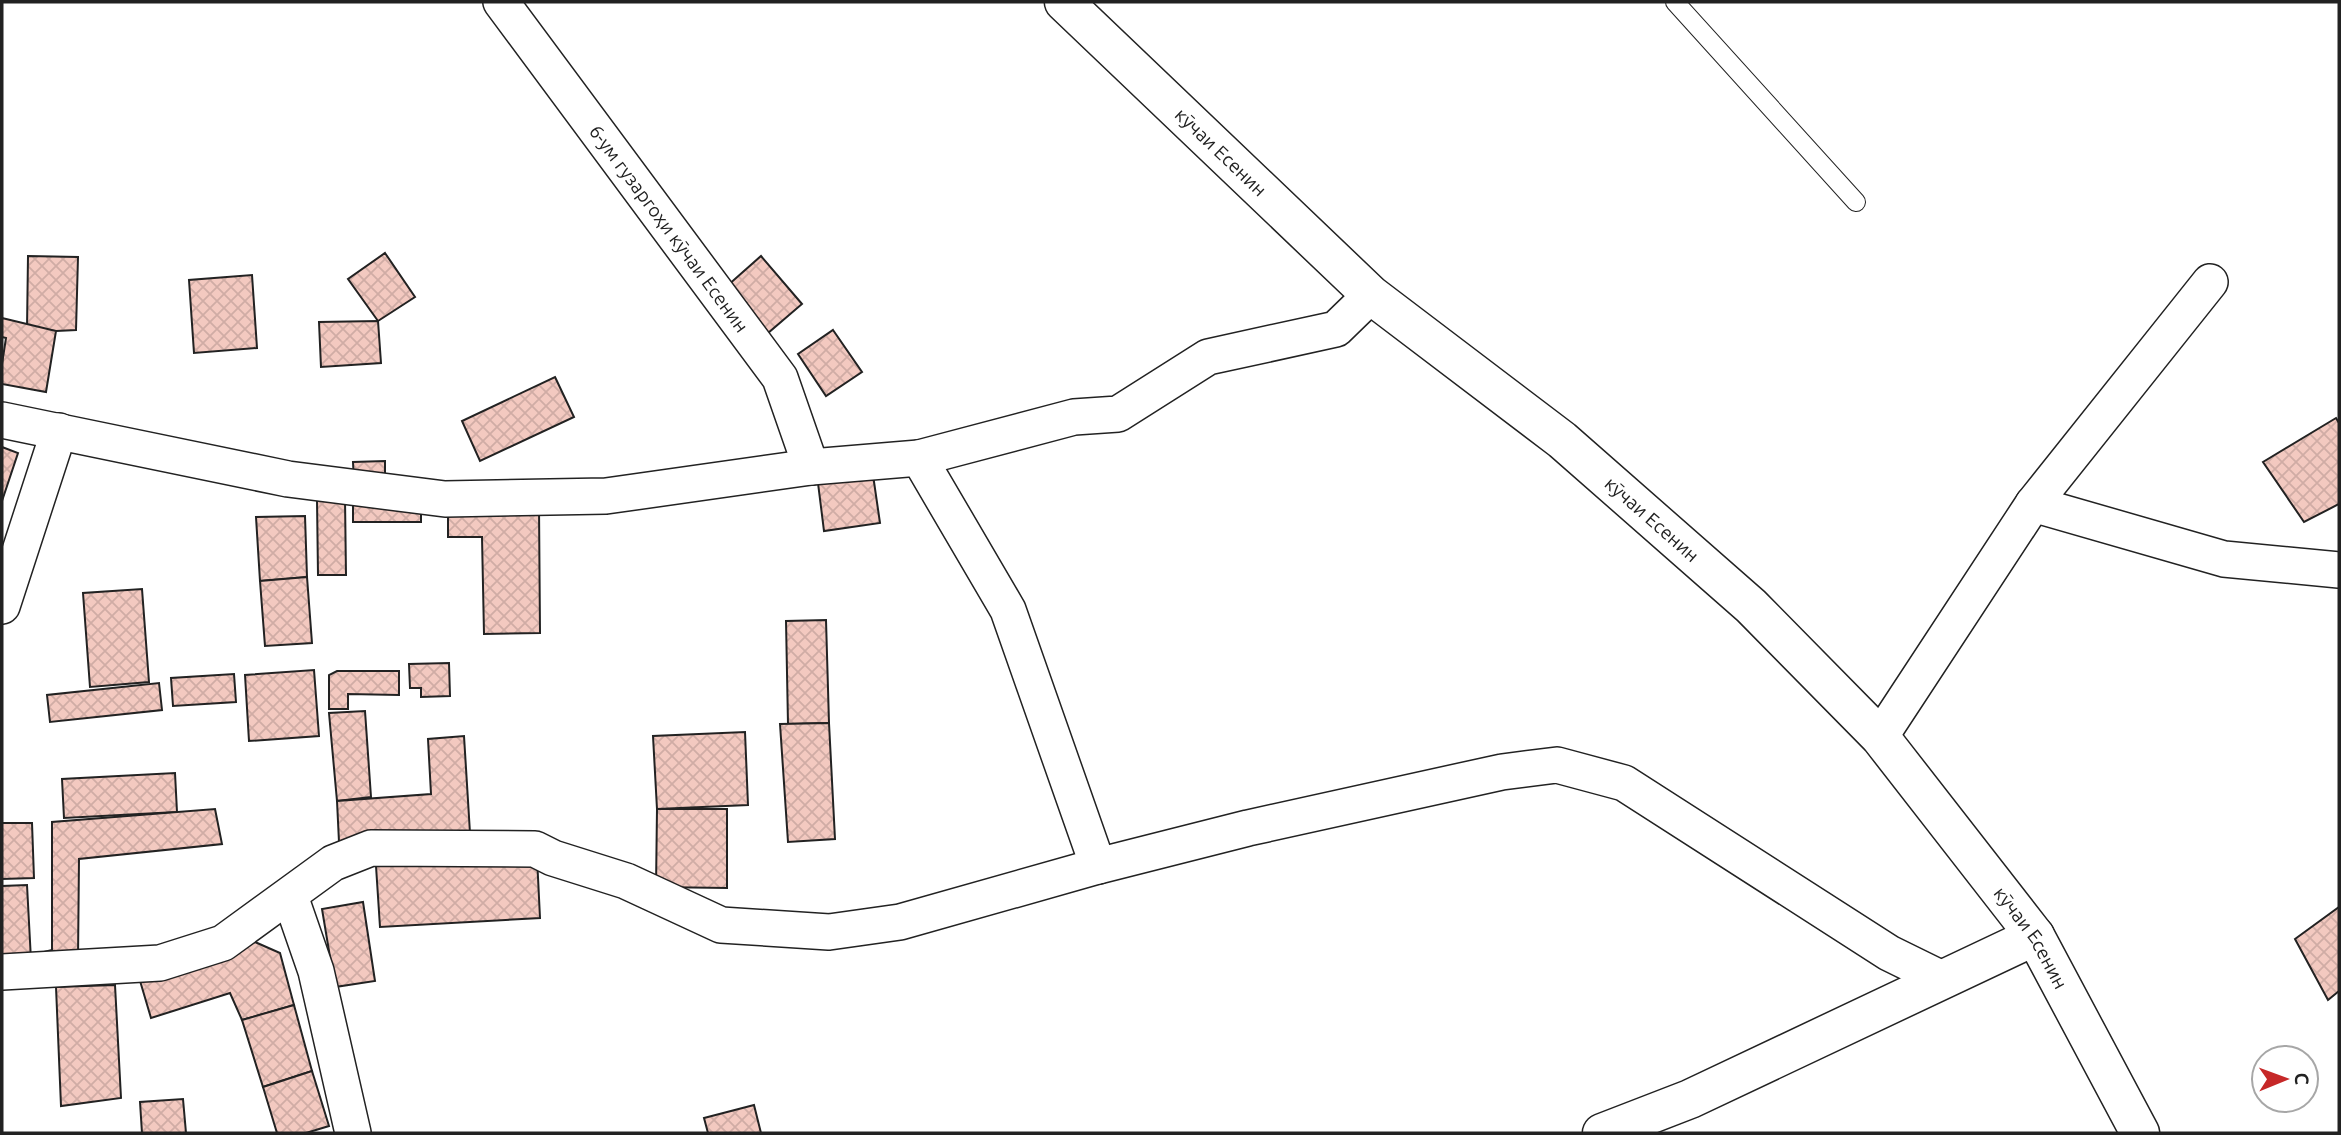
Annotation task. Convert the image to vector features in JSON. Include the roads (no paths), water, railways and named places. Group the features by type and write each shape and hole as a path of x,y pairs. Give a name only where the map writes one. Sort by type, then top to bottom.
{"street":[{"name":"6-ум гузаргоҳи кӯчаи Есенин","path":"501,2 780,378 811,467"},
{"name":"кӯчаи Есенин","path":"1064,2 1371,295 1562,440 1751,607 1880,737 2035,936 2138,1130"},
{"path":"1880,737 2033,504 2210,282"},
{"path":"2,419 288,479 445,499 606,496 811,467 919,458 1074,417 1118,414 1208,357 1336,328 1371,295"},
{"path":"2,606 59,430"},
{"path":"919,458 1008,610 1098,866"},
{"path":"2033,504 2224,559 2339,570"},
{"path":"2,972 160,963 223,943 333,863 371,848 535,849 553,858 626,881 721,925 829,932 900,922 1098,866 1248,828 1476,778 1557,765 1623,783 1889,953 1944,980"},
{"path":"290,896 316,971 353,1133"},
{"path":"1602,1133 1690,1099 2035,936"}],"lane":[{"path":"1675,2 1856,202"}]}
